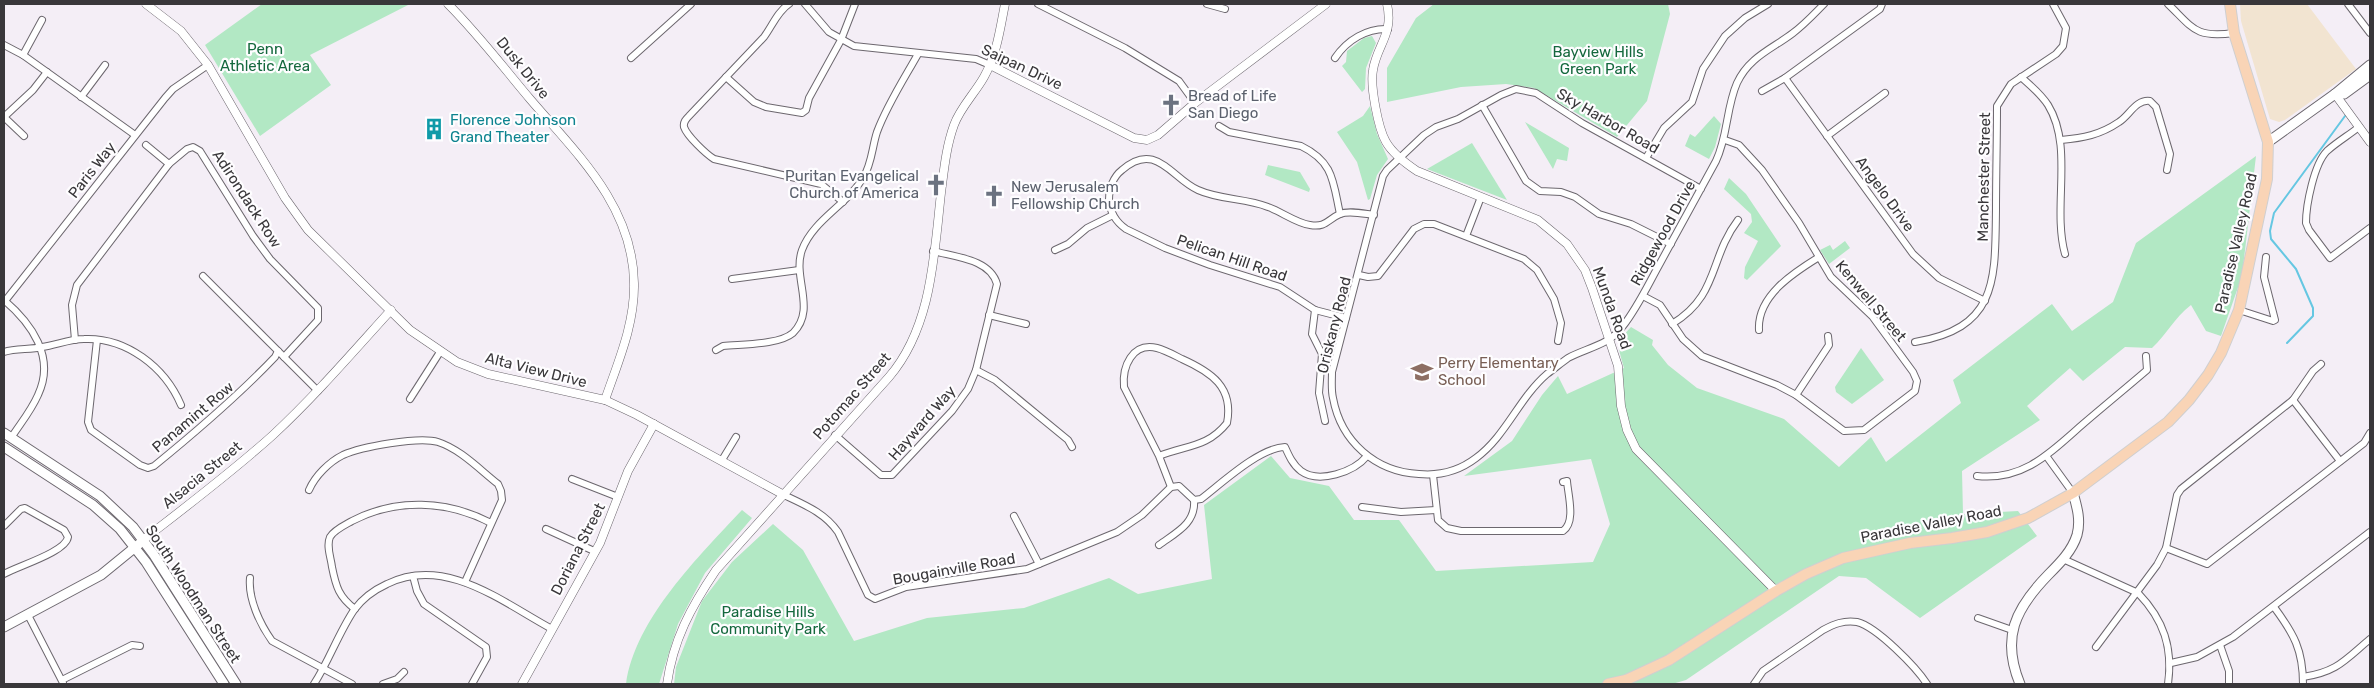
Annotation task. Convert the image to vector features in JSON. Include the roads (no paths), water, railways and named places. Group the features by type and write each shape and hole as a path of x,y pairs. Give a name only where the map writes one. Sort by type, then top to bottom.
{"main road":[{"name":"Paradise Valley Road","path":"1608,684 1626,680 1669,660 1776,590 1806,574 1843,558 1910,542 1952,538 2004,527 2028,518 2073,493 2168,422 2189,400 2208,375 2221,353 2239,310 2267,179 2268,142 2234,33 2230,4"},
{"path":"2268,142 2335,94 2370,65"},
{"path":"2335,94 2344,94 2370,75"},
{"name":"South Woodman Street","path":"8,436 100,496 133,527 236,684"},
{"name":"South Woodman Street","path":"4,448 93,505 120,529 134,547 224,684"},
{"path":"2020,684 2012,659 2012,630 2025,600 2063,559 2074,541 2079,521 2073,493"},
{"name":"Alsacia Street","path":"4,627 101,575 143,540"}],"street":[{"name":"Alta View Drive","path":"146,4 181,31 208,64 285,198 302,222 410,330 457,362 488,374 605,400 817,511 835,527 866,591"},
{"name":"Dusk Drive","path":"448,4 483,41 599,181 622,224 632,262 633,304 627,335 605,400"},
{"path":"632,58 691,4"},
{"path":"789,4 780,12 775,23 764,37 689,116 684,122 684,127 704,152 714,159 821,184 843,202"},
{"name":"Saipan Drive","path":"805,4 822,25 841,40 854,46 976,59 990,64 1134,138 1147,140 1158,135 1195,103"},
{"path":"726,76 754,102 766,107 802,113 806,110 809,98 841,40 855,4"},
{"name":"Potomac Street","path":"667,684 678,634 696,599 728,555 889,377 905,355 917,330 924,308 946,152 954,125 990,64 996,50 1004,4"},
{"path":"1038,4 1125,48 1179,81 1195,103 1314,7 1326,4"},
{"path":"1207,4 1225,9"},
{"name":"Munda Road","path":"1387,4 1388,29 1373,70 1372,86 1386,142 1399,158 1417,171 1538,220 1567,244 1585,270 1609,339 1618,366 1621,406 1636,450 1776,590"},
{"path":"1646,158 1664,128 1692,102 1703,69 1725,36 1745,18 1768,4"},
{"name":"Ridgewood Drive","path":"1433,475 1449,472 1478,457 1496,441 1536,385 1545,376 1568,358 1609,339 1622,328 1643,296 1716,161 1725,140 1732,98 1744,72 1759,55 1800,27 1824,4"},
{"path":"1762,91 1785,78 1880,9 1882,4"},
{"name":"Manchester Street","path":"1915,342 1936,338 1956,330 1973,317 1985,301 1995,270 1997,106 2004,91 2021,77 2056,54 2065,43 2065,24 2053,4"},
{"path":"2168,4 2196,30 2206,35 2234,33"},
{"path":"2348,4 2370,33"},
{"path":"23,54 42,20"},
{"path":"1335,58 1340,51 1366,31 1388,29"},
{"path":"4,45 23,54 135,136"},
{"path":"716,350 723,346 781,340 794,332 802,318 805,307 799,270 801,254 808,237 860,184 869,168 877,132 918,54"},
{"name":"Paris Way","path":"4,301 173,89 208,64"},
{"path":"81,97 105,65"},
{"path":"24,136 4,117 33,90 47,72"},
{"path":"2021,77 2039,93 2048,105 2061,140 2060,236 2065,254"},
{"name":"Angelo Drive","path":"1785,78 1913,254 1938,278 1985,301"},
{"name":"Sky Harbor Road","path":"1399,158 1424,135 1436,127 1458,119 1510,90 1532,91 1633,153 1646,158 1701,189"},
{"path":"1827,136 1885,93"},
{"path":"2335,94 2370,142"},
{"path":"2061,140 2092,137 2103,133 2122,121 2140,102 2150,101 2156,107 2170,154 2167,170"},
{"path":"1482,105 1526,181 1540,191 1561,192 1575,197 1599,214 1631,224 1670,244"},
{"path":"1219,126 1229,132 1302,146 1312,151 1321,159 1331,174 1340,214"},
{"path":"2359,127 2326,152 2319,162 2306,223 2330,258 2370,228"},
{"name":"Kenwell Street","path":"1725,140 1739,145 1762,170 1794,214 1831,277 1872,316 1913,372 1917,384 1915,391 1910,397 1864,430 1856,432 1844,431 1796,395"},
{"path":"146,145 169,164"},
{"name":"Adirondack Row","path":"75,340 72,305 77,285 169,164 189,148 199,150 253,236 270,259 318,308 318,320 284,356"},
{"name":"Oriskany Road","path":"1399,158 1384,176 1332,372 1332,397 1344,430 1356,446 1367,456 1397,472 1433,475"},
{"path":"1055,250 1068,244 1087,228 1113,215 1109,199 1115,178 1127,166 1146,160 1164,164 1186,184 1198,190 1264,205 1304,224 1325,224 1340,214 1374,215"},
{"path":"1466,236 1481,197"},
{"name":"Pelican Hill Road","path":"1113,215 1126,229 1165,248 1210,265 1280,287 1315,310 1346,318"},
{"path":"1672,324 1688,313 1704,294 1714,276 1719,253 1738,220"},
{"path":"1359,275 1368,277 1378,276 1414,229 1424,224 1434,224 1524,259 1537,270 1554,299 1561,323 1558,340"},
{"name":"Hayward Way","path":"836,435 881,474 892,475 960,402 976,370 997,284 994,276 983,265 933,251"},
{"path":"1759,330 1758,319 1760,312 1773,294 1799,269 1820,257"},
{"path":"2239,310 2275,320 2264,276 2266,258"},
{"path":"732,279 799,270"},
{"path":"203,276 318,391"},
{"path":"1643,296 1660,305 1683,340 1709,360 1777,385 1796,395 1829,345 1828,336"},
{"path":"4,301 28,324 40,348 43,369 39,394 8,436 4,448"},
{"name":"Alsacia Street","path":"143,540 231,471 273,435 318,391 391,310"},
{"path":"1315,310 1312,334 1322,354 1319,392 1325,421"},
{"path":"990,315 1026,324"},
{"path":"4,352 40,348 75,340 97,340 127,348 146,359 164,376 181,405"},
{"name":"Panamint Row","path":"97,340 88,422 91,430 140,465 148,468 154,466 239,394 275,357 278,351"},
{"path":"1159,456 1196,446 1224,428 1229,416 1228,400 1221,387 1209,372 1156,347 1139,350 1129,358 1123,378 1124,387 1159,456 1172,487 1179,486 1194,500 1195,511 1188,524 1159,546"},
{"path":"410,398 440,352"},
{"path":"1977,476 1991,478 2017,472 2047,457 2147,370 2146,356"},
{"path":"2096,647 2138,593 2166,548 2177,495 2181,488 2294,400 2313,371 2321,364"},
{"path":"976,370 995,380 1068,440 1072,447"},
{"path":"2294,400 2340,461"},
{"name":"Doriana Street","path":"522,684 600,543 628,470 654,424"},
{"path":"2166,548 2207,564 2364,443 2370,433"},
{"path":"722,460 736,437"},
{"path":"309,490 314,479 345,454 416,439 430,440 450,448 498,484 501,490 502,500 465,582"},
{"path":"1194,500 1201,499 1252,461 1275,448 1285,448 1297,468 1314,476 1348,470 1357,466 1367,456"},
{"path":"2047,457 2073,493"},
{"path":"1433,475 1438,520 1456,531 1563,531 1568,527 1570,520 1567,481 1562,482"},
{"path":"572,479 618,497"},
{"name":"Bougainville Road","path":"866,591 868,595 875,599 906,587 1008,573 1039,564 1117,532 1142,515 1172,487"},
{"path":"355,609 342,599 336,589 329,546 332,534 343,526 379,510 420,504 464,511 491,523"},
{"path":"1362,506 1400,512 1436,510"},
{"path":"4,526 21,509 30,510 68,534 68,542 55,551 4,574"},
{"path":"1014,516 1039,564"},
{"path":"546,529 594,551"},
{"path":"2171,663 2197,657 2220,645 2274,607 2370,532"},
{"path":"2063,559 2138,593 2161,625 2167,640 2171,663 2168,684"},
{"path":"314,684 355,609 381,587 396,580 413,576 440,575 465,582 552,629"},
{"path":"413,576 417,591 424,604 486,647 487,657 472,684"},
{"path":"250,578 248,592 266,633 272,641 352,684"},
{"path":"2274,607 2298,642 2302,659 2303,681 2335,669 2370,639"},
{"path":"28,614 63,682 132,645 140,646"},
{"path":"1978,618 2012,630"},
{"path":"1754,684 1763,671 1828,627 1849,621 1863,624 1903,655 1927,684"},
{"path":"2220,645 2229,671 2229,684"},
{"path":"383,684 398,679 404,672"}],"waterway":[{"path":"2287,343 2313,316 2313,308 2296,269 2271,239 2270,231 2274,213 2345,116"}],"place":[{"name":"Bread of Life San Diego","path":"1171,105"},
{"name":"Florence Johnson Grand Theater","path":"434,129"},
{"name":"Puritan Evangelical Church of America","path":"936,185"},
{"name":"New Jerusalem Fellowship Church","path":"994,196"},
{"name":"Perry Elementary School","path":"1422,372"}],"park label":[{"name":"Penn Athletic Area","path":"265,58"},
{"name":"Bayview Hills Green Park","path":"1598,60"},
{"name":"Paradise Hills Community Park","path":"768,620"}]}
